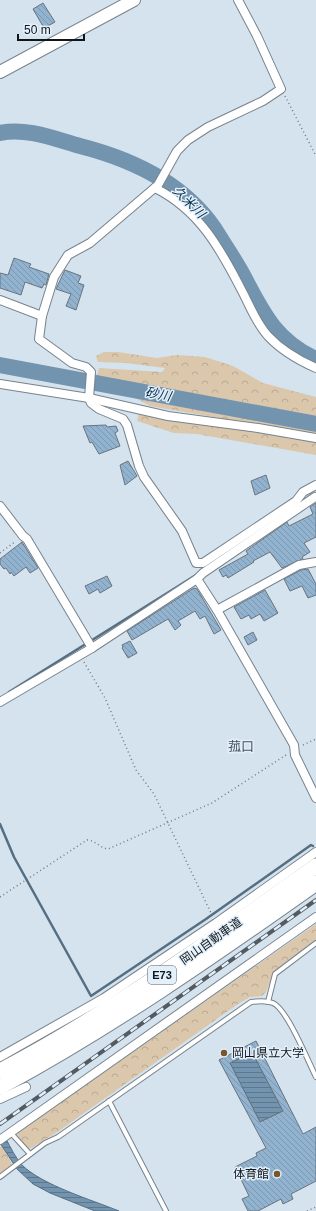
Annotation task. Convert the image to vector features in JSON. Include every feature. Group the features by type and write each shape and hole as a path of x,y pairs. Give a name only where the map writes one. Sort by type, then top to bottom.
{"highway":[{"name":"岡山自動車道","path":"0,1071 41,1050 113,1007 183,961 316,866"},
{"name":"岡山自動車道","path":"0,1087 49,1061 120,1018 191,971 316,883"}],"main road":[{"path":"0,72 134,0"}],"street":[{"path":"202,569 196,563 182,531 144,477 139,466 127,425 123,419 99,409 91,403 89,394 91,372 86,367 72,363 38,339 42,316 54,277 68,254 90,243 157,186 177,151 188,140 208,127 263,101 281,89 257,36 238,0"},
{"path":"157,186 183,205 210,235 231,270 257,321 268,336 287,352 316,368"},
{"path":"0,300 42,316"},
{"path":"0,384 89,394 168,416 258,428 316,438"},
{"path":"0,702 79,656 89,644 197,579 202,569 290,506 303,492 316,485"},
{"path":"202,569 315,497"},
{"path":"0,506 27,539 46,568 89,644"},
{"path":"217,610 299,565 316,562"},
{"path":"197,579 217,610 294,745 295,755 316,798"},
{"path":"0,1057 104,998 216,923 316,852"},
{"path":"9,1136 316,917"},
{"path":"0,1100 26,1087"}],"lane":[{"path":"268,1002 274,974 316,943"},
{"path":"0,1177 29,1155 251,1002 268,1002 284,1012 316,1077"},
{"path":"109,1100 166,1211"},
{"path":"9,1136 29,1155"}],"path":[{"path":"281,89 316,156"},
{"path":"0,553 23,536"},
{"path":"79,656 92,672 136,770 154,794 211,912"},
{"path":"0,897 87,840 95,842 102,848 108,849 168,824 212,803 294,749 316,739"},
{"path":"306,1211 316,1207"}],"green space":[{"path":"104,352 118,352 157,358 177,355 205,357 233,366 263,383 316,397 316,435 150,406 97,377 99,368 162,372 165,368 126,363 98,362 96,356"},
{"path":"139,414 172,421 258,431 316,442 316,455 197,434 174,433 137,421"},
{"path":"316,924 316,939 274,971 266,992 262,996 250,997 238,1004 56,1133 29,1149 18,1137 17,1133"},
{"path":"2,1146 12,1164 0,1174 0,1147"}],"water":[{"path":"252,1052 283,1111 260,1122 230,1063"},
{"path":"6,1139 22,1165 31,1172 54,1185 119,1211 95,1211 50,1193 33,1184 17,1169 0,1143"}],"building":[{"path":"43,3 55,22 44,28 33,9"},
{"path":"14,258 31,264 29,267 49,274 46,285 44,284 42,288 25,282 21,295 0,288 0,273 8,275"},
{"path":"65,270 81,276 78,283 84,285 76,310 66,306 71,294 56,289"},
{"path":"106,425 107,427 116,426 118,431 115,433 120,446 99,454 92,442 90,443 83,426"},
{"path":"128,461 137,476 125,485 120,465"},
{"path":"266,475 270,488 255,495 251,481"},
{"path":"316,503 316,537 304,543 310,552 302,557 303,559 282,568 270,552 253,561 254,562 228,578 226,575 223,577 219,570 248,554 246,551 287,522 289,526 313,514 310,507"},
{"path":"22,542 38,568 30,573 26,567 14,576 11,572 10,574 6,568 4,569 0,564 0,559"},
{"path":"308,569 316,584 316,595 308,598 302,586 290,591 284,579 301,570"},
{"path":"107,576 112,586 100,593 98,589 89,594 85,586"},
{"path":"194,588 197,589 221,630 214,634 205,616 200,619 195,611 178,621 181,625 175,630 168,619 132,640 127,631"},
{"path":"265,590 278,613 264,621 260,614 251,619 249,615 241,619 234,607"},
{"path":"253,632 257,640 248,645 244,637"},
{"path":"130,641 137,653 128,658 122,648 122,645"},
{"name":"体育館","path":"256,1041 303,1134 316,1127 316,1181 291,1194 293,1199 283,1204 281,1199 258,1211 248,1211 242,1199 249,1196 235,1167 257,1156 256,1153 266,1148 219,1060","holes":["252,1052 283,1111 260,1122 230,1063"]}],"waterway":[{"name":"久米川","path":"0,133 30,133 51,137 99,151 137,166 171,186 187,198 214,228 237,264 272,325 291,344 302,352 316,359"},
{"name":"砂川","path":"0,365 316,424"},
{"path":"9,692 196,575"},
{"path":"0,824 14,857 91,996 206,919 311,845 313,846"}],"railway":[{"path":"0,1124 316,900"}],"place":[{"name":"岡山県立大学","path":"224,1053"},
{"name":"体育館","path":"277,1174"}],"district":[{"name":"菰口","path":"241,746"}]}
